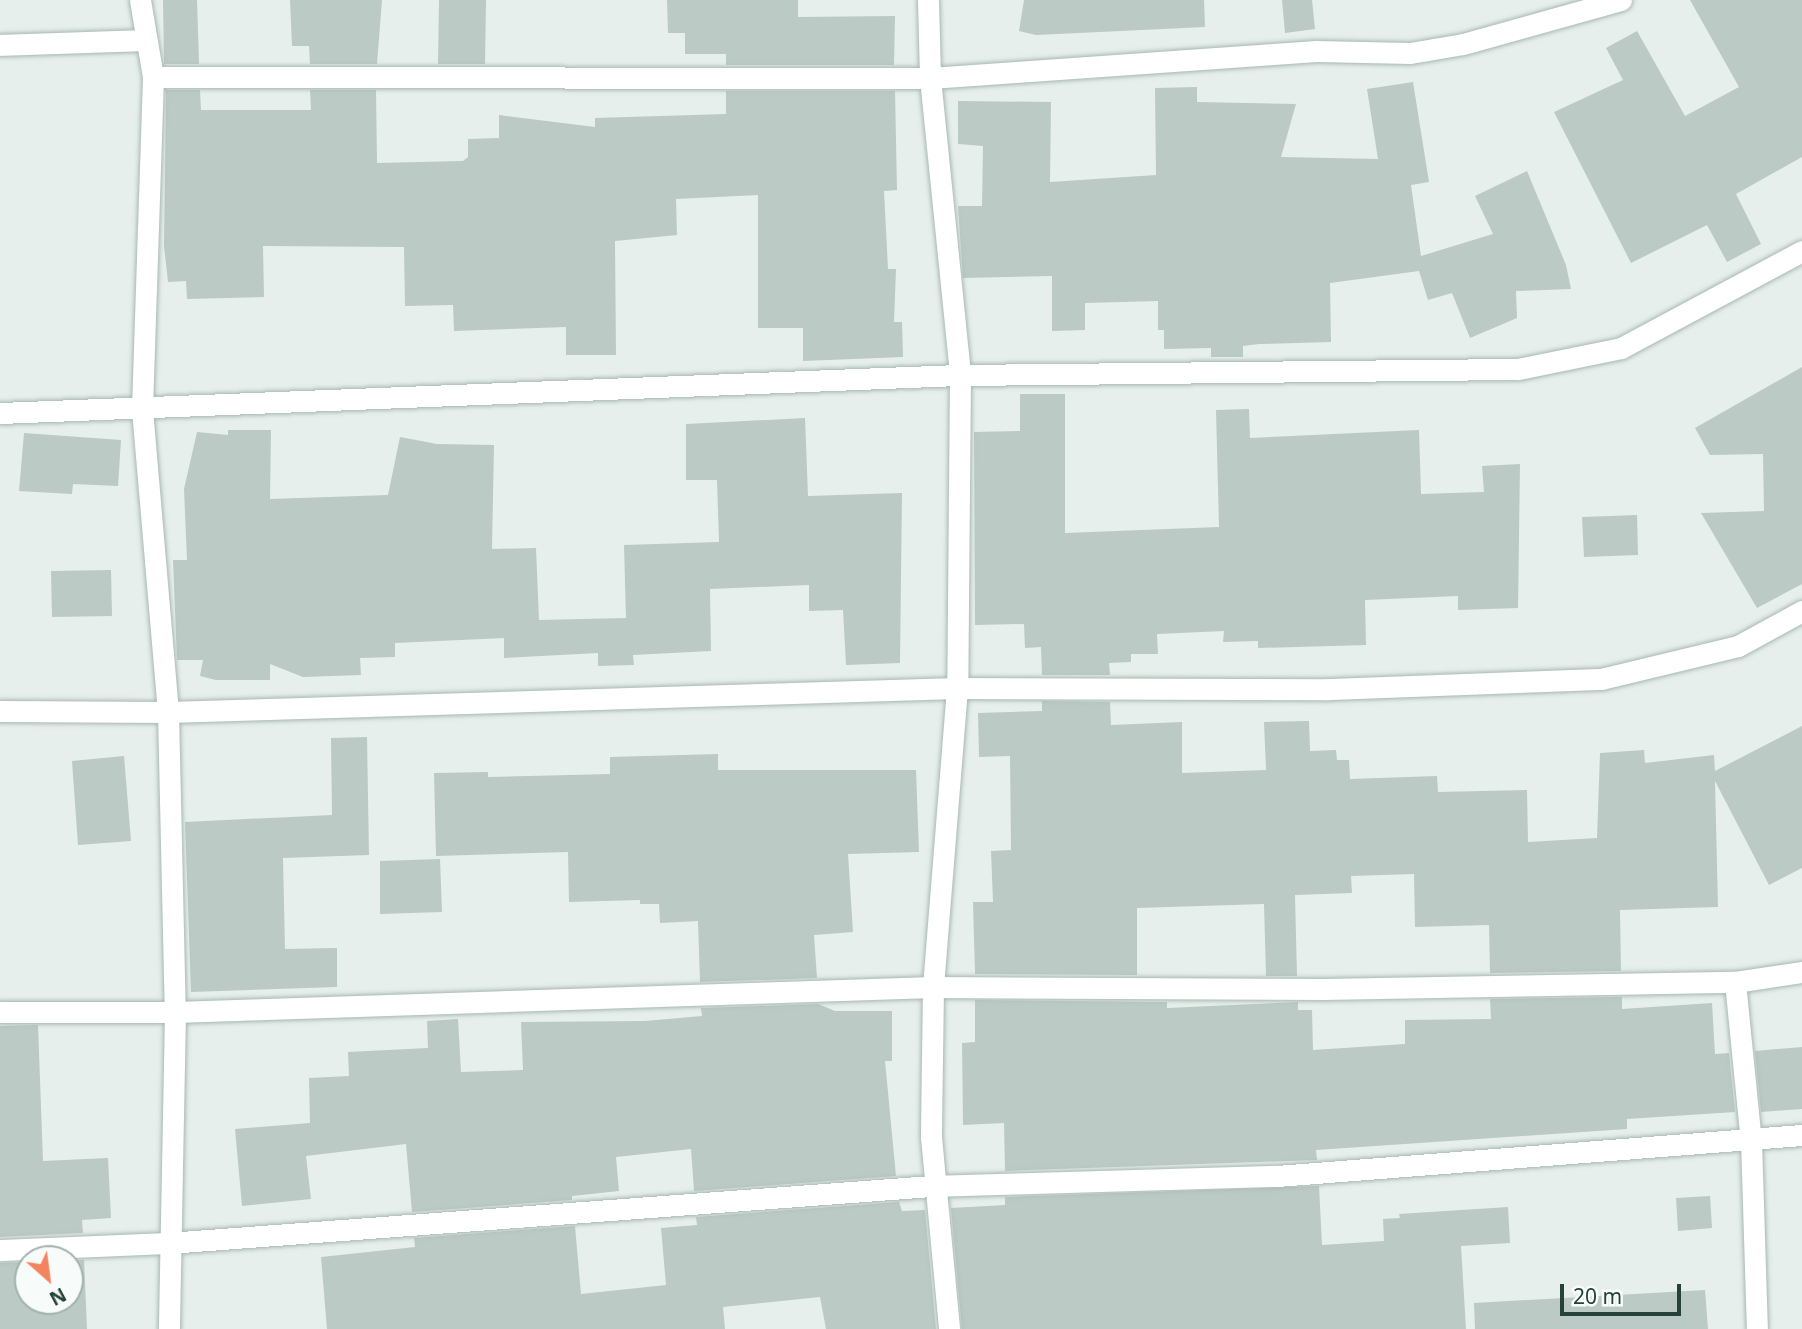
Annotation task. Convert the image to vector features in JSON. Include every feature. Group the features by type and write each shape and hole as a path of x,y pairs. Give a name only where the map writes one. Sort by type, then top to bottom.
{"street":[{"path":"140,0 143,40 153,77 142,410 168,712 176,1012 168,1243 169,1329"},
{"path":"928,0 930,78 960,375 957,688 933,987 932,1186 948,1329"},
{"path":"153,77 930,78 1316,51 1410,53 1463,44 1621,0"},
{"path":"0,45 143,40"},
{"path":"0,413 142,410 960,375 1518,369 1621,348 1802,251"},
{"path":"0,711 168,712 957,688 1328,689 1601,679 1738,646 1802,611"},
{"path":"0,1012 176,1012 933,987 1323,989 1735,982 1802,972"},
{"path":"1735,982 1751,1141 1757,1329"},
{"path":"0,1250 168,1243 932,1186 1277,1176 1802,1135"}],"building":[{"path":"163,0 197,0 199,64 164,64"},
{"path":"290,0 382,0 377,64 310,64 309,46 292,46"},
{"path":"439,0 486,0 485,64 438,64"},
{"path":"667,0 798,0 798,17 895,16 894,65 726,65 726,54 685,54 685,33 668,33"},
{"path":"1024,0 1204,0 1205,27 1036,35 1019,31"},
{"path":"1282,0 1312,0 1315,29 1285,33"},
{"path":"1690,0 1802,0 1802,157 1736,194 1761,244 1727,262 1707,225 1631,263 1554,112 1623,80 1606,48 1637,31 1685,116 1739,87"},
{"path":"1413,82 1429,182 1411,185 1421,256 1493,234 1475,196 1527,171 1566,265 1571,289 1516,291 1517,318 1470,338 1452,293 1428,300 1419,271 1330,283 1331,342 1243,346 1243,357 1211,357 1211,348 1164,349 1164,330 1158,330 1158,301 1085,303 1085,330 1052,331 1052,276 963,278 958,206 982,206 983,146 958,144 958,101 1051,102 1050,182 1156,175 1155,88 1197,87 1197,102 1296,104 1281,157 1378,159 1367,89"},
{"path":"166,90 200,90 201,110 311,110 310,90 376,90 377,163 463,161 468,157 468,139 499,138 499,115 595,127 595,118 726,114 726,91 895,91 897,190 884,191 888,269 896,269 894,322 902,322 903,357 803,361 803,328 758,328 758,195 676,199 677,235 615,241 616,355 566,355 566,327 454,331 453,305 405,306 404,247 263,246 264,297 187,299 186,281 168,282 164,246"},
{"path":"1802,367 1802,584 1757,608 1701,513 1764,511 1763,454 1710,455 1695,428"},
{"path":"1020,394 1065,394 1065,533 1219,527 1216,410 1249,409 1250,438 1419,430 1421,494 1484,492 1482,466 1520,464 1518,608 1458,610 1458,596 1365,600 1366,645 1258,648 1258,641 1223,642 1224,631 1157,634 1158,654 1131,654 1131,662 1109,663 1110,675 1042,675 1041,647 1025,648 1024,624 975,625 974,432 1020,431"},
{"path":"805,418 808,496 902,493 900,663 846,665 843,610 809,611 809,585 710,589 711,651 633,655 634,665 598,666 598,653 504,658 504,638 395,643 395,657 360,658 361,675 303,677 270,664 270,680 216,680 200,676 203,660 177,660 173,560 187,560 184,489 197,432 228,435 228,430 271,430 270,499 388,495 400,437 437,444 494,445 492,549 536,548 539,620 626,618 624,545 719,542 717,480 686,480 686,424"},
{"path":"24,433 121,440 118,486 73,484 72,494 19,491"},
{"path":"1637,515 1638,555 1584,557 1582,517"},
{"path":"111,570 112,616 52,617 51,571"},
{"path":"1042,701 1110,702 1111,725 1182,722 1182,773 1266,770 1264,722 1309,721 1310,751 1336,750 1337,760 1349,760 1350,779 1437,776 1438,792 1527,790 1528,842 1597,838 1600,753 1644,750 1645,763 1714,755 1715,771 1802,726 1802,868 1769,885 1715,781 1718,907 1620,910 1621,971 1490,973 1489,925 1415,927 1414,874 1351,876 1352,893 1295,895 1297,976 1266,976 1264,904 1137,908 1137,975 975,974 973,902 993,902 991,851 1011,850 1010,756 979,757 978,713 1042,711"},
{"path":"367,737 369,855 283,858 285,949 337,948 337,987 191,992 185,822 332,815 331,738"},
{"path":"718,754 718,770 916,770 919,852 848,854 853,932 814,935 817,978 700,982 698,921 660,923 659,904 640,904 640,900 569,902 568,852 436,856 434,773 488,772 488,777 610,774 610,757"},
{"path":"124,756 131,841 78,845 72,761"},
{"path":"440,859 442,912 380,914 380,861"},
{"path":"1622,997 1622,1009 1712,1003 1715,1054 1729,1053 1735,1112 1627,1119 1627,1129 1316,1150 1317,1160 1005,1171 1004,1123 963,1125 962,1043 975,1042 975,1000 1167,1002 1167,1008 1298,1002 1298,1010 1312,1010 1313,1050 1405,1044 1405,1020 1491,1019 1490,999"},
{"path":"818,1004 835,1011 892,1011 892,1061 885,1061 896,1176 694,1191 691,1149 616,1157 619,1191 572,1196 572,1200 412,1212 406,1144 306,1156 311,1199 242,1206 235,1129 310,1123 309,1078 349,1076 348,1052 428,1048 427,1021 458,1019 461,1072 523,1070 521,1022 645,1021 702,1016 701,1008"},
{"path":"38,1025 43,1161 108,1158 111,1218 82,1220 83,1233 0,1237 0,1026"},
{"path":"1802,1047 1802,1109 1761,1112 1755,1051"},
{"path":"1319,1186 1322,1245 1384,1241 1383,1219 1400,1218 1399,1214 1508,1207 1510,1243 1461,1246 1466,1329 962,1329 951,1208 1005,1205 1005,1197"},
{"path":"1710,1196 1712,1228 1678,1231 1676,1198"},
{"path":"899,1202 902,1211 925,1210 936,1329 826,1329 820,1297 723,1307 725,1329 327,1329 321,1257 415,1247 414,1238 575,1226 581,1294 666,1285 661,1228 697,1225 696,1217"},
{"path":"84,1260 87,1329 0,1329 0,1263 14,1262 14,1315 84,1315"},
{"path":"1705,1290 1708,1329 1475,1329 1474,1303"}]}
